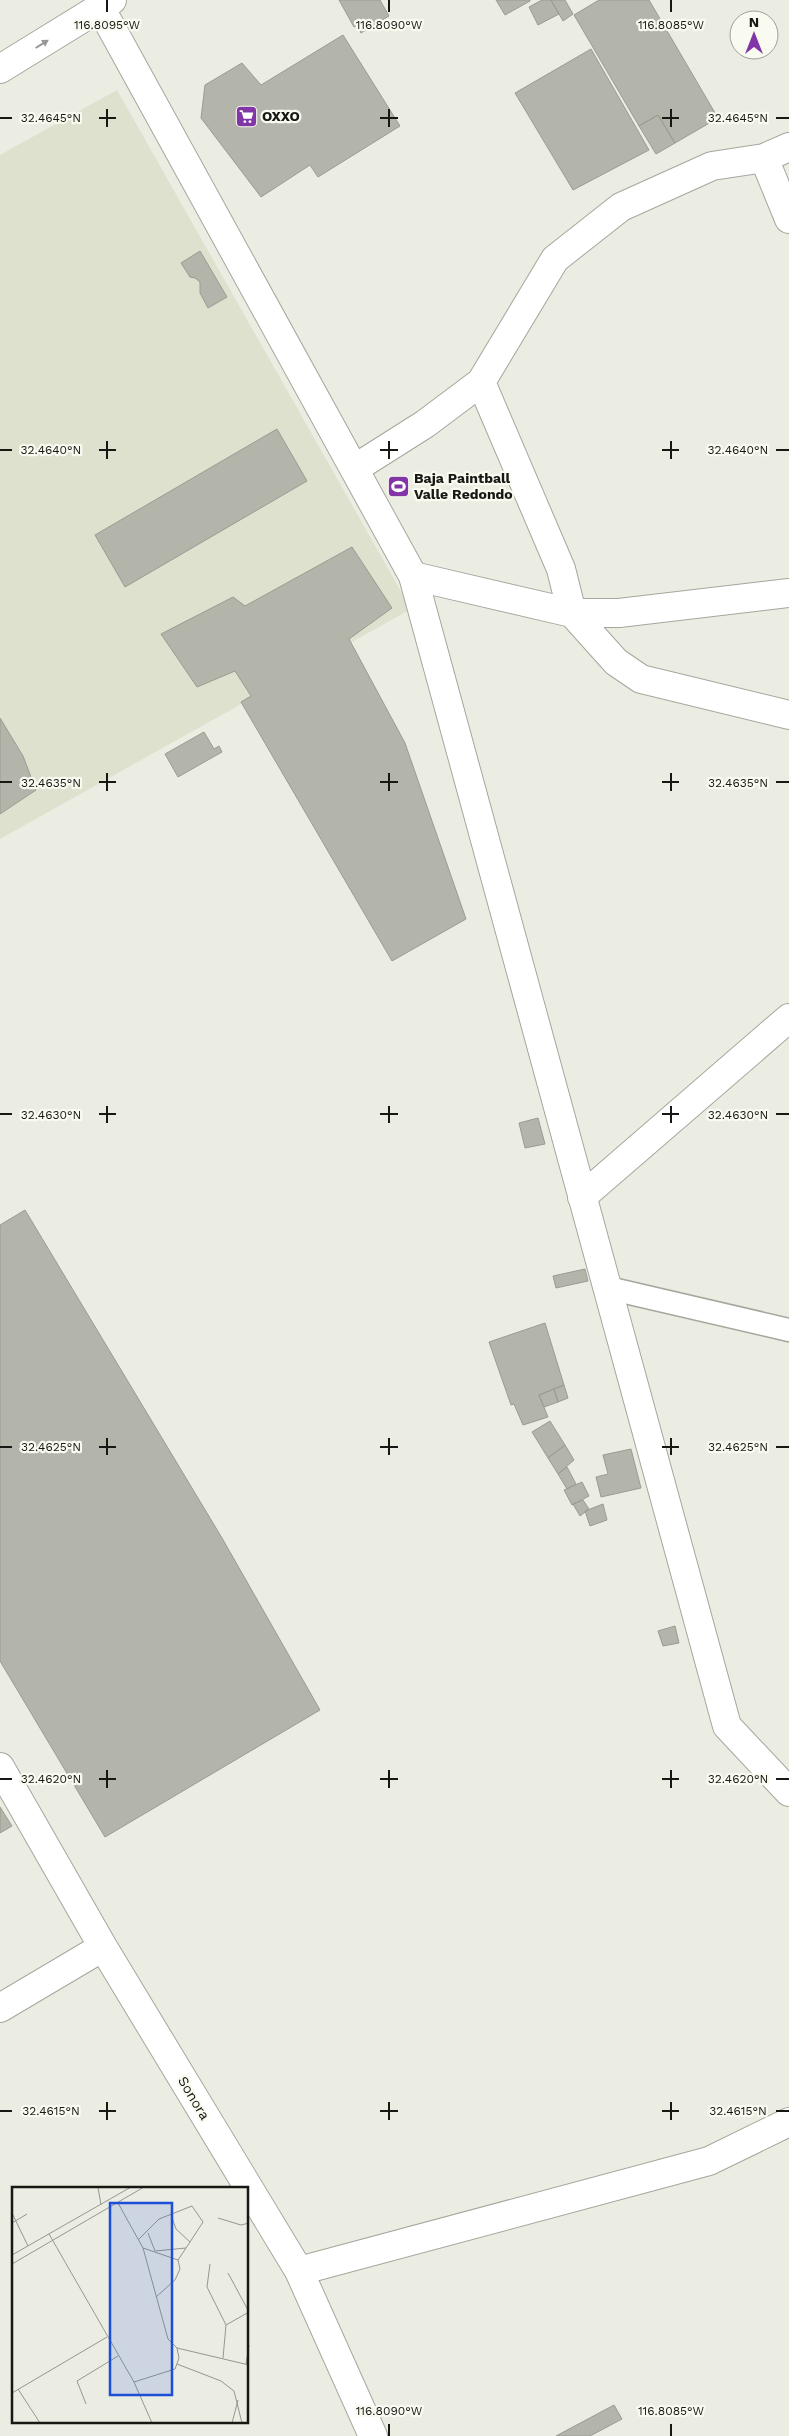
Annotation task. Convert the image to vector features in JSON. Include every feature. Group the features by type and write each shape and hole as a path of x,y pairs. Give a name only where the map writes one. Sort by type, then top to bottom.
{"street":[{"path":"0,69 106,4 413,576 727,1726 789,1792"},
{"path":"354,469 425,424 482,382 555,259 621,208 712,166 764,158 789,147"},
{"path":"764,158 789,219"},
{"path":"482,382 562,569 572,613 616,662 641,678 789,715"},
{"path":"413,576 572,613 620,613 789,593"},
{"path":"582,1197 789,1018"},
{"name":"Sonora","path":"0,1767 103,1947 248,2187"},
{"path":"0,2008 103,1947"},
{"path":"299,2271 709,2161 789,2122"},
{"name":"Sonora","path":"249,2188 299,2271 373,2436"}],"lane":[{"path":"608,1288 789,1330"}],"shaded area":[{"path":"117,90 411,609 0,839 0,155"}],"building":[{"path":"339,0 380,0 389,16 361,33 357,25 354,27"},
{"path":"496,0 530,0 530,1 505,15"},
{"path":"542,0 551,0 559,14 538,25 529,7"},
{"path":"551,0 565,0 573,14 563,21"},
{"path":"599,0 649,0 718,118 675,143 658,115 639,126 574,15"},
{"path":"343,35 400,126 318,177 310,165 261,197 201,118 205,85 242,63 261,85"},
{"path":"591,49 649,150 573,190 515,93"},
{"path":"658,115 675,143 656,154 639,126"},
{"path":"200,251 227,297 208,308 200,293 200,282 190,277 181,263"},
{"path":"277,429 307,481 125,587 95,535"},
{"path":"352,547 392,608 349,639 405,743 466,919 392,961 241,702 251,696 235,671 197,687 161,634 233,597 245,606"},
{"path":"0,718 23,756 36,790 0,814"},
{"path":"204,732 214,749 219,746 222,752 178,777 165,754"},
{"path":"538,1118 545,1144 525,1148 519,1123"},
{"path":"25,1210 222,1538 320,1710 105,1837 0,1661 0,1225"},
{"path":"585,1269 588,1281 556,1288 553,1276"},
{"path":"545,1323 564,1385 539,1395 548,1417 523,1425 514,1404 511,1405 489,1342"},
{"path":"564,1385 568,1398 558,1402 554,1389"},
{"path":"554,1389 558,1402 544,1407 539,1395"},
{"path":"550,1421 565,1445 548,1458 532,1432"},
{"path":"565,1445 574,1460 558,1474 548,1458"},
{"path":"631,1449 641,1488 601,1497 596,1477 608,1474 603,1455"},
{"path":"567,1467 576,1484 567,1489 558,1474"},
{"path":"582,1482 589,1496 572,1505 564,1490"},
{"path":"583,1500 589,1509 580,1516 573,1504"},
{"path":"603,1504 607,1520 590,1526 585,1511"},
{"path":"675,1626 679,1643 663,1646 658,1631"},
{"path":"0,1807 12,1826 0,1833"},
{"path":"614,2405 622,2419 590,2436 556,2436"}],"place":[{"name":"OXXO","path":"246,116"},
{"name":"Baja Paintball Valle Redondo","path":"398,486"}]}
